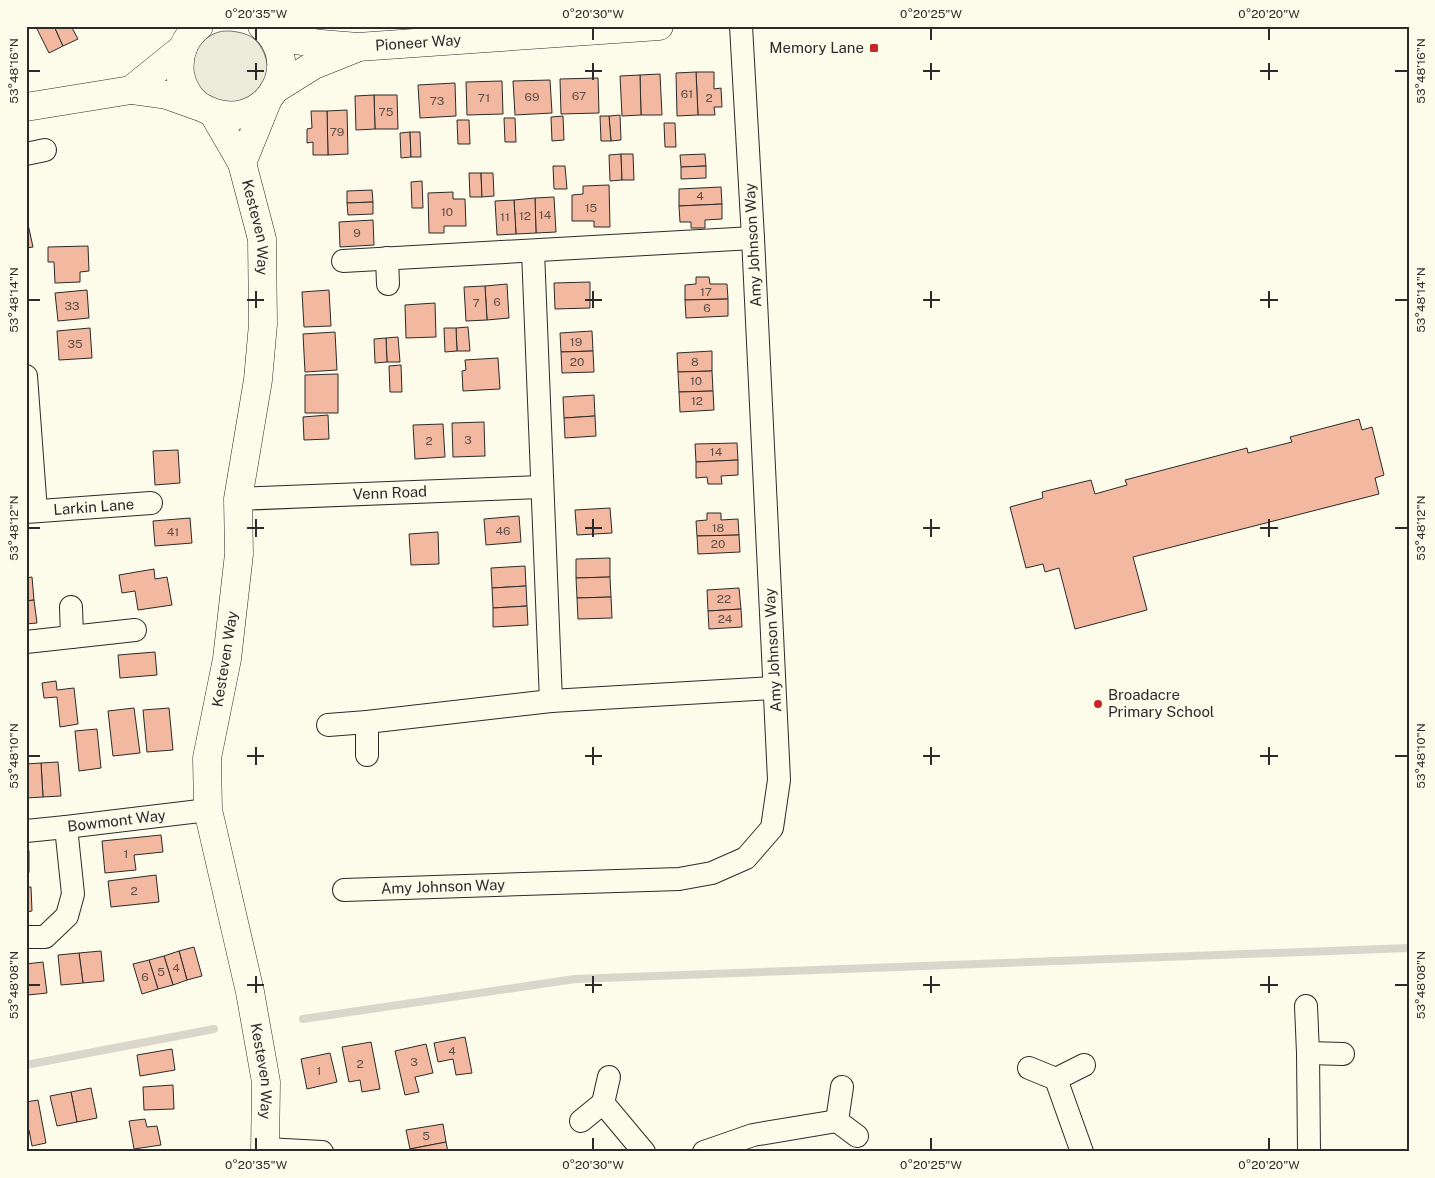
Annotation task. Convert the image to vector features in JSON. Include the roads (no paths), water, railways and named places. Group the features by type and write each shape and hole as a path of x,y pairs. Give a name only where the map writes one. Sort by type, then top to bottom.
{"street":[{"name":"Pioneer Way","path":"265,29 295,40 358,47 659,26"},
{"name":"Amy Johnson Way","path":"344,890 679,879 712,873 746,858 772,828 779,780 741,26"},
{"name":"Kesteven Way","path":"242,163 271,94 279,81 281,64 278,47 265,29"},
{"path":"26,107 131,90 191,33"},
{"name":"Kesteven Way","path":"191,33 179,63 181,79 188,94 206,110 242,163 262,239 263,324 258,380 238,499 240,554 227,659 207,758 208,810 248,982 266,1082 266,1150"},
{"name":"Pioneer Way","path":"131,90 168,95 206,110 229,116 245,114 259,107 271,94 314,65 358,47"},
{"path":"343,261 753,238"},
{"path":"533,251 551,701"},
{"path":"387,258 388,284"},
{"name":"Larkin Lane","path":"26,376 31,512 151,503"},
{"name":"Venn Road","path":"238,499 541,487"},
{"path":"71,607 72,637"},
{"path":"26,642 135,630"},
{"path":"328,725 551,701 774,688"},
{"path":"367,722 367,755"},
{"name":"Bowmont Way","path":"26,831 208,810"},
{"path":"26,937 45,936 67,916 73,894 66,827"},
{"path":"1306,1006 1310,1152"},
{"path":"1308,1053 1343,1054"},
{"path":"1056,1079 1084,1065"},
{"path":"1029,1068 1056,1079 1082,1152"},
{"path":"582,1121 603,1102 609,1078"},
{"path":"837,1122 842,1086"},
{"path":"603,1102 644,1152"},
{"path":"704,1152 753,1135 837,1122 857,1136"},
{"path":"266,1150 322,1152"}],"waterway":[{"path":"303,1019 575,979 1409,948"},
{"path":"26,1065 214,1029"}],"place":[{"name":"Memory Lane","path":"874,48"},
{"name":"Broadacre Primary School","path":"1098,704"}]}
